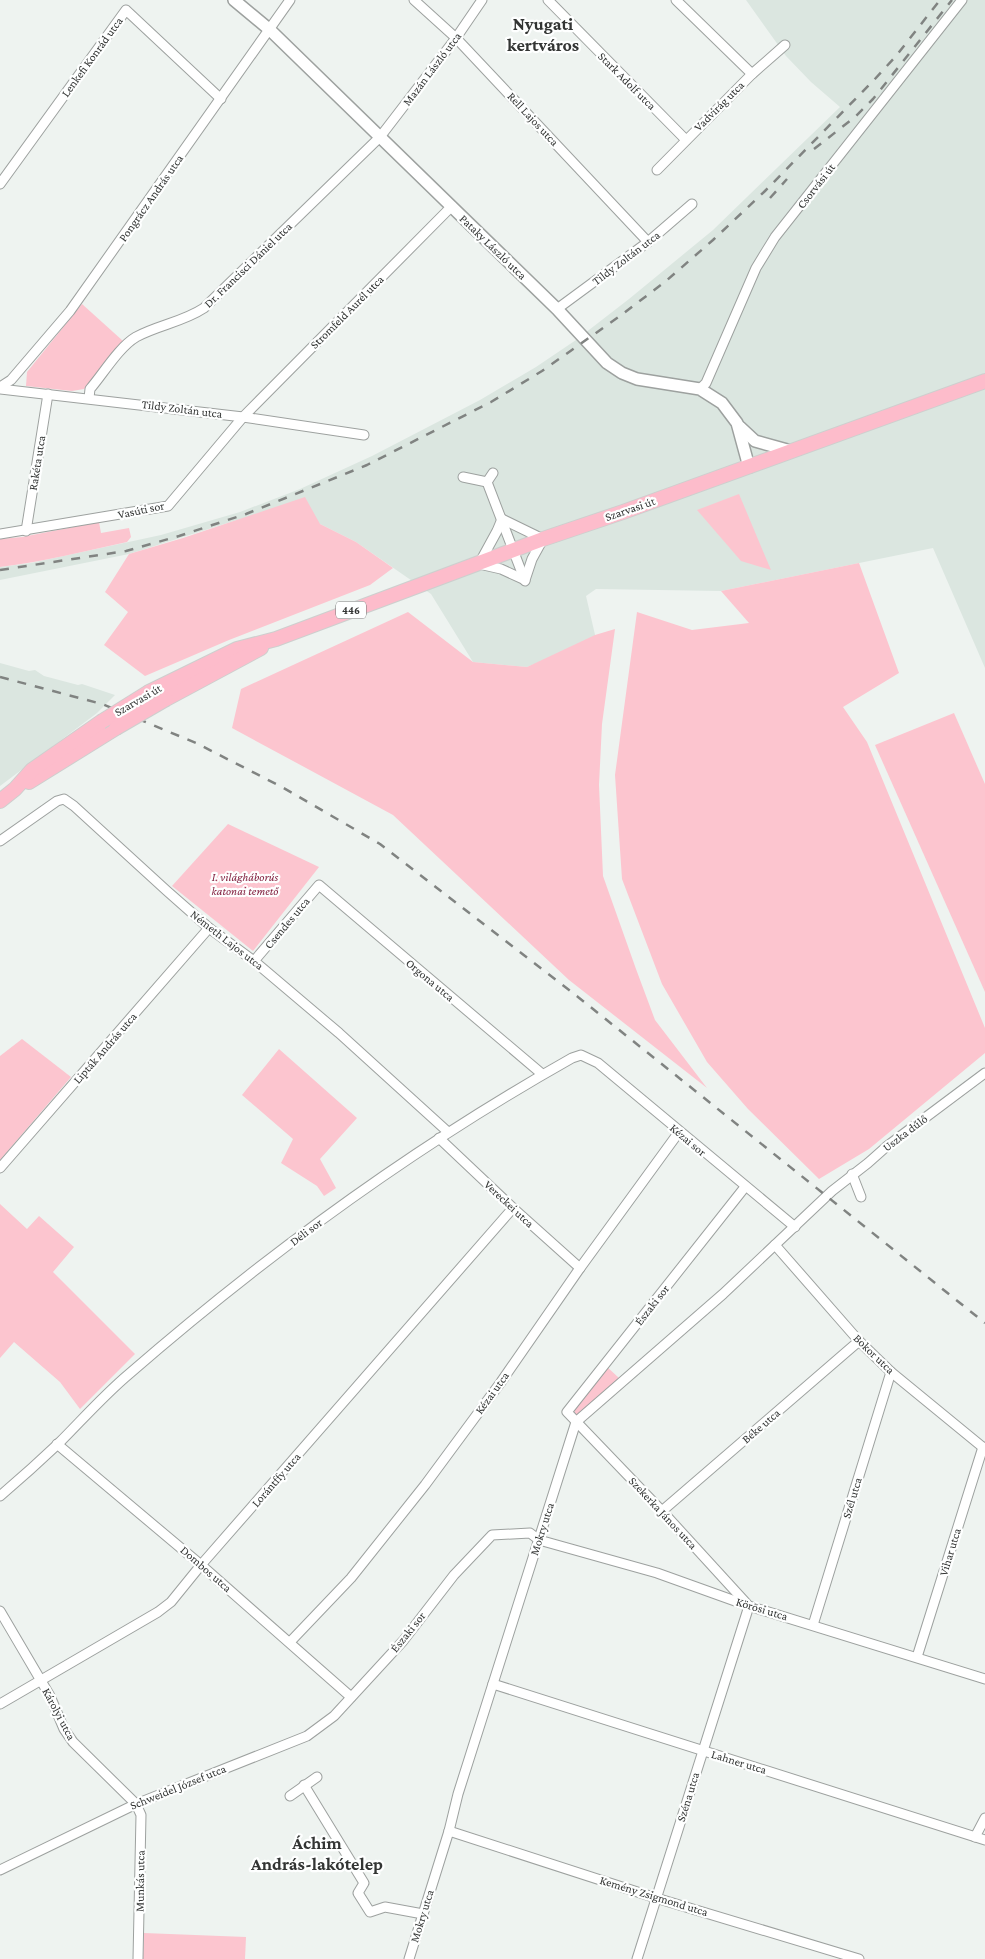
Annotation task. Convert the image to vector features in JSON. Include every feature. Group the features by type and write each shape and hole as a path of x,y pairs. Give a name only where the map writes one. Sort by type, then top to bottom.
{"main road":[{"name":"Szarvasi út","path":"0,801 15,789 32,770 101,722 149,692 238,649 276,639 543,539 749,467 791,450 985,381"},
{"name":"Szarvasi út","path":"15,789 166,699 276,639"}],"street":[{"name":"Pataky László utca","path":"234,0 270,30 452,206 557,309 607,363 622,373 637,379 700,389 722,403 737,423 749,467"},
{"name":"Pongrácz András utca","path":"0,388 11,380 70,311 290,0"},
{"name":"Rell Lajos utca","path":"414,0 456,38 648,242"},
{"name":"Mazán László utca","path":"380,136 456,38 482,0"},
{"name":"Stark Adolf utca","path":"548,0 686,140"},
{"path":"676,0 752,74"},
{"name":"Csorvási út","path":"700,389 706,383 756,268 775,237 962,0"},
{"name":"Lenkefi Konrád utca","path":"0,184 126,10 221,99"},
{"name":"Vadvirág utca","path":"657,170 752,74 785,45"},
{"name":"Dr. Francisci Dániel utca","path":"88,398 90,389 127,344 142,334 193,315 204,308 380,136"},
{"name":"Tildy Zoltán utca","path":"557,309 648,242 692,204"},
{"name":"Stromfeld Aurél utca","path":"243,417 452,206"},
{"name":"Tildy Zoltán utca","path":"0,388 243,417 364,435"},
{"name":"Rakéta utca","path":"26,531 48,394"},
{"name":"Vasúti sor","path":"0,534 168,506 243,417"},
{"path":"737,423 755,441 791,450"},
{"path":"487,482 493,472"},
{"path":"462,477 487,482"},
{"path":"487,482 526,583"},
{"path":"502,519 543,539 532,559 526,583"},
{"path":"502,519 479,564 501,569 526,583"},
{"name":"Németh Lajos utca","path":"0,841 57,801 64,799 81,811 209,928 254,961 339,1033 448,1132"},
{"name":"Csendes utca","path":"254,961 319,885"},
{"name":"Orgona utca","path":"319,885 542,1074"},
{"name":"Lipták András utca","path":"0,1168 209,928"},
{"name":"Déli sor","path":"0,1496 128,1375 311,1228 438,1138 542,1074 581,1055"},
{"name":"Kézai sor","path":"581,1055 598,1064 795,1227"},
{"name":"Uszka dűlő","path":"795,1227 852,1174 985,1073"},
{"name":"Kézai utca","path":"290,1642 351,1578 425,1485 501,1382 580,1268 679,1132"},
{"name":"Vereckei utca","path":"438,1138 580,1268"},
{"path":"852,1174 861,1197"},
{"name":"Északi sor","path":"576,1422 567,1412 745,1187"},
{"name":"Lorántffy utca","path":"0,1704 172,1602 202,1565 513,1208"},
{"path":"576,1422 723,1294 795,1227"},
{"name":"Bokor utca","path":"775,1246 859,1341 891,1372 984,1448"},
{"name":"Béke utca","path":"662,1511 859,1341"},
{"name":"Szél utca","path":"813,1625 891,1372"},
{"name":"Szekerka János utca","path":"576,1422 662,1511 749,1606"},
{"name":"Mokry utca","path":"409,1959 449,1831 458,1794 576,1422"},
{"name":"Dombos utca","path":"57,1444 202,1565 351,1697"},
{"name":"Vihar utca","path":"917,1657 984,1448"},
{"name":"Északi sor","path":"351,1697 403,1641 454,1575 492,1535 530,1533 539,1540"},
{"name":"Körösi utca","path":"539,1540 657,1573 749,1606 985,1679"},
{"name":"Széna utca","path":"637,1959 749,1606"},
{"name":"Károlyi utca","path":"0,1611 40,1679 64,1729 73,1742 136,1804"},
{"name":"Lahner utca","path":"493,1684 985,1840"},
{"name":"Schweidel József utca","path":"0,1870 136,1804 306,1736 334,1716 351,1697"},
{"path":"290,1796 317,1776"},
{"path":"304,1785 364,1883 358,1893 370,1912 385,1907 423,1914"},
{"name":"Munkás utca","path":"136,1804 140,1815 138,1959"},
{"path":"975,1837 985,1818"},
{"name":"Kemény Zsigmond utca","path":"449,1831 656,1898 859,1959"}],"shaded area":[{"path":"746,0 985,0 985,668 933,548 721,591 596,589 586,596 596,639 527,667 473,662 431,594 356,542 320,524 237,520 129,554 0,580 0,567 31,563 161,535 240,512 300,489 372,456 480,400 536,367 576,340 629,299 713,230 840,107 811,82 786,56"},
{"path":"0,663 29,671 35,670 44,676 78,685 82,684 115,695 97,713 0,786"}],"green space":[{"path":"82,304 123,341 84,389 72,391 26,386 27,372"},
{"path":"739,494 771,570 741,561 697,510"},
{"path":"305,497 320,524 356,542 393,568 370,585 229,640 145,676 104,645 128,612 105,592 129,554"},
{"path":"99,522 101,533 129,528 131,537 127,542 0,567 0,539 22,537"},
{"path":"859,563 899,673 843,707 867,742 985,1028 985,1053 869,1149 819,1179 748,1109 707,1062 662,984 622,879 615,775 637,612 692,630 749,623 721,591"},
{"path":"408,612 473,662 527,667 595,635 615,629 602,724 599,785 603,876 655,1020 707,1088 569,980 393,815 232,728 241,689"},
{"path":"954,713 985,784 985,992 875,745"},
{"name":"I. világháborús katonai temető","path":"228,824 319,867 253,951 172,886"},
{"path":"22,1039 71,1077 0,1160 0,1056"},
{"path":"279,1049 357,1118 320,1159 336,1188 324,1196 317,1186 281,1163 293,1139 242,1095"},
{"path":"0,1204 27,1229 39,1216 74,1247 53,1272 135,1354 80,1409 60,1382 14,1342 0,1358"},
{"path":"606,1366 619,1378 577,1418 574,1416 575,1408"},
{"path":"144,1933 246,1937 245,1959 143,1959"}],"railway":[{"path":"0,570 126,551 246,514 367,465 491,402 542,371 620,316 666,281 713,240 765,191 874,80 896,56 940,0"},
{"path":"814,149 855,117 873,99 952,0"},
{"path":"770,198 787,179"},
{"path":"0,677 102,704 196,743 282,787 380,844 578,997 985,1323"}],"district":[{"name":"Nyugati kertváros","path":"543,34"},
{"name":"Áchim András-lakótelep","path":"317,1854"}]}
